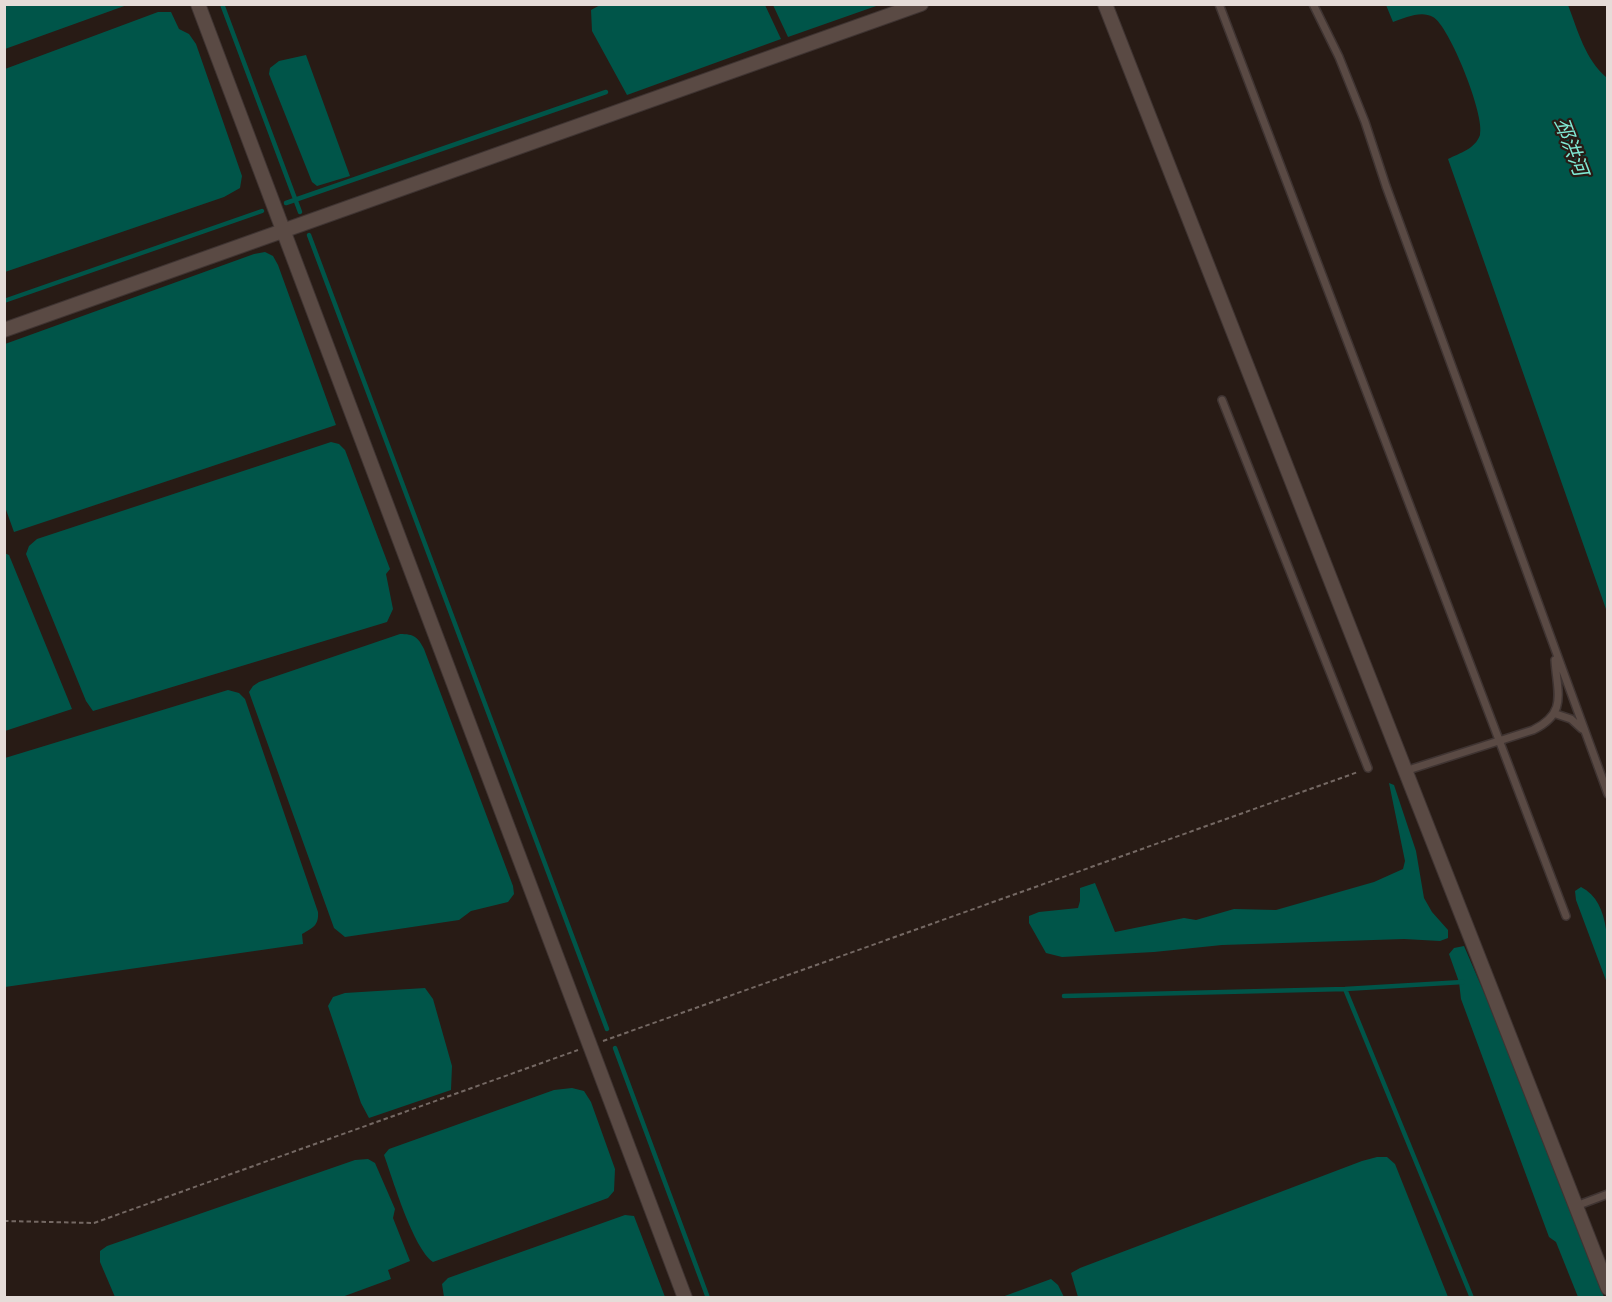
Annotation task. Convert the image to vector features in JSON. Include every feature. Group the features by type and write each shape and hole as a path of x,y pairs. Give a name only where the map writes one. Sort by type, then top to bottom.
{"street":[{"path":"198,4 685,1298"},
{"path":"4,330 921,4"},
{"path":"1105,4 1608,1288"}],"lane":[{"path":"1219,4 1566,916"},
{"path":"1313,4 1339,57 1365,122 1389,197 1608,794"},
{"path":"1222,400 1368,768"},
{"path":"1405,771 1548,723 1556,714 1558,704 1554,651"},
{"path":"1556,714 1571,719 1583,730"},
{"path":"1576,1206 1608,1194"}],"path":[{"path":"4,1221 94,1223 1368,768"}],"water":[{"path":"5,4 127,4 127,5 5,49"},
{"path":"602,4 765,5 781,39 627,95 592,31 591,10"},
{"path":"773,5 879,5 788,37"},
{"name":"邳洪河","path":"1386,5 1568,5 1588,53 1607,78 1607,612 1448,159 1475,144 1480,135 1477,110 1465,72 1448,36 1433,17 1423,14 1413,15 1393,22"},
{"path":"158,12 171,12 179,29 189,34 196,44 242,176 240,188 224,197 5,272 5,69"},
{"path":"306,55 350,176 317,186 312,182 269,74 270,68 279,61"},
{"path":"265,252 273,256 278,265 336,425 14,532 5,507 5,344"},
{"path":"331,442 339,444 345,450 390,569 386,574 393,609 387,622 93,711 86,701 26,554 29,546 37,539"},
{"path":"4,553 9,555 72,709 5,731"},
{"path":"400,634 415,637 424,649 513,886 514,894 508,902 471,911 459,920 345,937 334,928 249,692 259,682"},
{"path":"228,690 239,693 245,699 318,912 314,926 302,934 303,944 5,987 5,758"},
{"path":"1389,783 1394,785 1416,851 1424,898 1432,912 1448,930 1448,938 1440,941 1404,939 1222,945 1154,952 1062,957 1046,953 1029,923 1029,916 1039,912 1078,908 1080,888 1095,883 1115,932 1184,918 1196,920 1234,909 1276,910 1374,882 1403,869 1405,861"},
{"path":"1581,887 1591,894 1603,916 1608,957 1607,983 1576,900 1575,891"},
{"path":"1464,946 1604,1297 1578,1297 1556,1242 1549,1237 1461,999 1459,982 1449,954 1454,948"},
{"path":"425,988 433,999 452,1066 451,1090 369,1118 361,1103 328,1006 333,997 345,993"},
{"path":"572,1088 584,1091 591,1102 615,1169 614,1191 608,1198 433,1262 418,1243 411,1229 384,1155 389,1149 554,1090"},
{"path":"1377,1157 1387,1157 1395,1164 1448,1297 1078,1297 1071,1273 1080,1268"},
{"path":"368,1159 375,1163 395,1209 393,1218 410,1261 388,1270 391,1279 342,1297 115,1297 100,1262 100,1251 107,1246 355,1160"},
{"path":"625,1215 634,1216 665,1297 444,1297 442,1284 448,1278"},
{"path":"1051,1279 1058,1285 1064,1297 1002,1297"}],"waterway":[{"path":"222,4 300,212"},
{"path":"286,203 606,92"},
{"path":"4,301 262,211"},
{"path":"309,235 607,1029"},
{"path":"1064,996 1345,989 1463,982"},
{"path":"1345,989 1472,1298"},
{"path":"615,1048 708,1298"}]}
